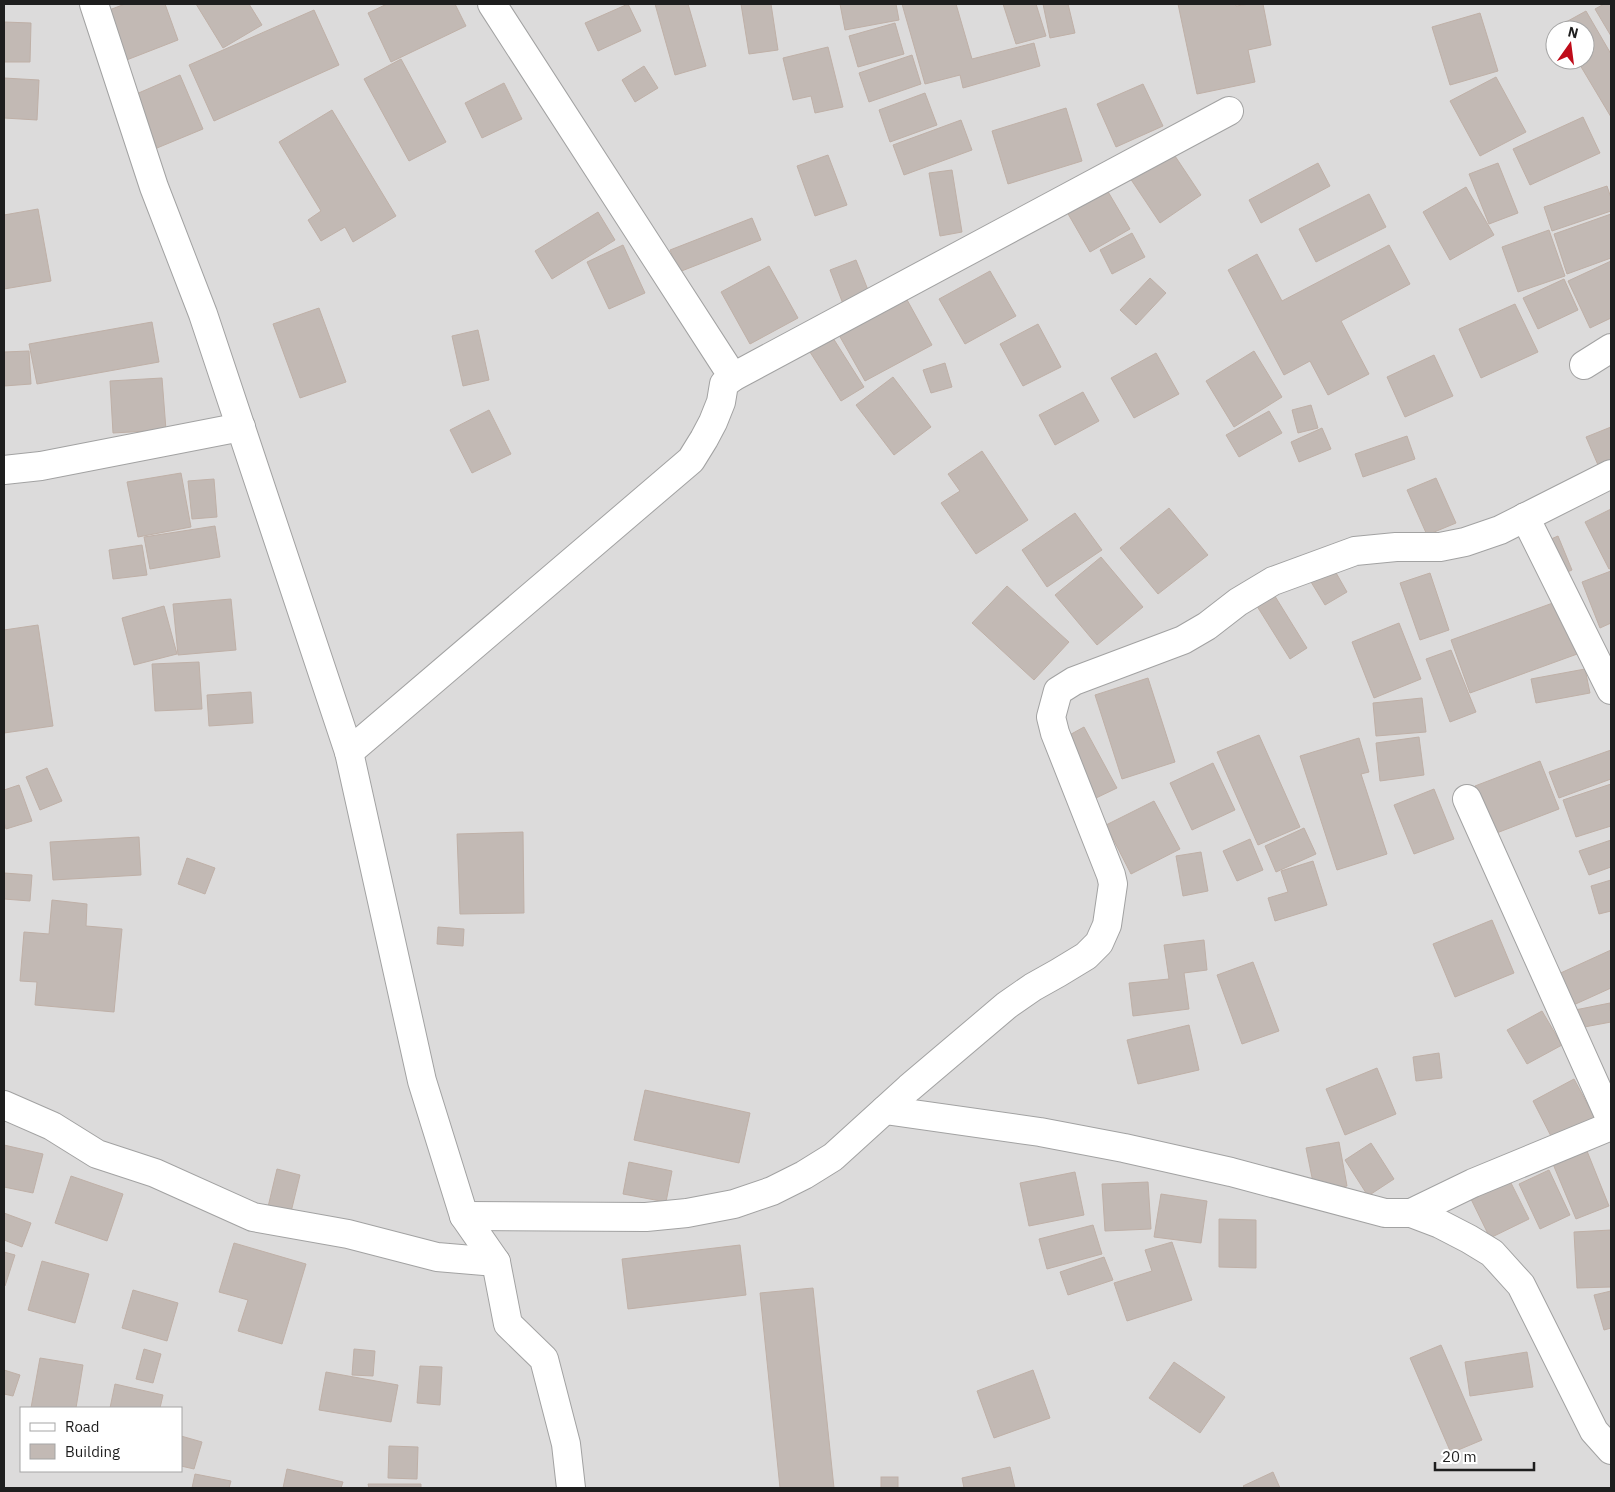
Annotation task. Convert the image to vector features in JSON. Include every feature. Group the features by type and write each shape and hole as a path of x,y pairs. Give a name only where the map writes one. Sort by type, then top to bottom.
{"street":[{"path":"94,4 154,187 203,314 349,752 422,1081 464,1216 496,1262 508,1324 544,1359 566,1444 571,1488"},
{"path":"492,4 733,377"},
{"path":"349,752 691,460 713,422 724,384 733,377 1229,111"},
{"path":"1584,365 1611,348"},
{"path":"4,470 40,466 241,427"},
{"path":"464,1216 646,1217 687,1212 734,1204 772,1191 804,1175 833,1157 1007,1005 1033,987 1086,956 1099,943 1106,925 1113,884 1055,733 1051,717 1058,691 1074,681 1183,640 1207,626 1238,602 1273,581 1355,551 1440,547 1465,542 1500,530 1611,474"},
{"path":"1525,518 1611,690"},
{"path":"1467,799 1611,1120"},
{"path":"4,1105 52,1126 97,1154 155,1174 253,1217 348,1234 437,1257 496,1262"},
{"path":"885,1110 1040,1132 1124,1148 1231,1172 1377,1211 1411,1214 1440,1224 1492,1253 1522,1285 1594,1431 1611,1450"},
{"path":"1411,1214 1473,1183 1611,1126"}],"shaded area":[{"path":"4,4 1611,4 1611,1488 4,1488"}],"building":[{"path":"125,4 165,4 178,40 124,61 104,12"},
{"path":"196,4 249,4 262,25 223,48"},
{"path":"387,4 455,4 466,26 391,62 368,13"},
{"path":"628,4 641,31 598,51 585,23"},
{"path":"655,4 688,4 706,66 675,75"},
{"path":"741,4 771,4 778,50 749,54"},
{"path":"840,4 896,4 899,20 845,30"},
{"path":"902,4 956,4 972,59 1034,43 1040,66 963,88 960,75 925,84"},
{"path":"1003,4 1036,4 1046,36 1016,44"},
{"path":"1043,4 1068,4 1075,33 1050,38"},
{"path":"1178,4 1236,4 1236,6 1263,4 1271,45 1248,50 1255,82 1197,94"},
{"path":"1604,4 1611,4 1611,36 1595,9"},
{"path":"314,10 339,65 214,121 189,65"},
{"path":"1586,11 1591,20 1570,20"},
{"path":"1480,13 1498,71 1450,85 1432,27"},
{"path":"4,22 31,23 30,62 4,62"},
{"path":"895,23 904,54 858,67 849,36"},
{"path":"1595,26 1611,54 1611,117 1583,70 1595,70"},
{"path":"828,47 843,107 815,113 811,96 793,100 783,58"},
{"path":"912,55 921,84 869,102 859,73"},
{"path":"401,59 446,142 409,161 364,79"},
{"path":"644,66 658,88 635,102 622,80"},
{"path":"180,75 203,129 157,148 134,95"},
{"path":"1496,77 1526,132 1480,156 1450,101"},
{"path":"4,78 39,80 37,120 4,118"},
{"path":"504,83 522,119 482,138 465,103"},
{"path":"1143,84 1163,126 1116,147 1097,104"},
{"path":"925,93 937,125 890,142 879,110"},
{"path":"1066,108 1082,161 1008,184 992,131"},
{"path":"332,110 396,216 353,242 345,227 321,241 308,220 321,211 279,142"},
{"path":"1583,117 1600,153 1530,185 1513,149"},
{"path":"961,120 972,150 904,175 893,145"},
{"path":"1169,147 1201,195 1160,223 1128,175"},
{"path":"828,155 847,205 815,216 797,166"},
{"path":"1318,163 1330,186 1261,223 1249,200"},
{"path":"1498,163 1518,213 1489,224 1469,174"},
{"path":"952,170 962,232 940,236 929,173"},
{"path":"1607,186 1611,198 1611,211 1552,231 1544,207"},
{"path":"1466,187 1494,235 1450,260 1423,212"},
{"path":"1107,190 1130,229 1090,252 1067,212"},
{"path":"1369,194 1386,227 1316,262 1299,229"},
{"path":"38,209 51,281 4,289 4,215"},
{"path":"598,212 615,240 552,279 535,251"},
{"path":"1611,214 1611,258 1567,274 1554,234"},
{"path":"752,218 761,240 679,272 670,250"},
{"path":"1549,230 1565,276 1518,292 1502,247"},
{"path":"1132,233 1145,257 1112,274 1100,250"},
{"path":"623,245 645,293 609,309 587,262"},
{"path":"1389,245 1410,284 1341,321 1369,374 1328,395 1310,361 1284,375 1228,270 1257,254 1282,301"},
{"path":"856,260 872,300 845,309 830,270"},
{"path":"1611,261 1611,318 1590,328 1568,281"},
{"path":"769,266 798,318 750,344 721,292"},
{"path":"990,271 1016,316 965,344 939,299"},
{"path":"1150,278 1166,293 1136,325 1120,310"},
{"path":"1564,279 1578,310 1538,329 1523,298"},
{"path":"906,298 932,345 865,381 839,335"},
{"path":"1515,304 1538,352 1481,378 1459,329"},
{"path":"319,308 346,382 300,398 273,324"},
{"path":"152,322 159,362 37,384 29,344"},
{"path":"1038,324 1061,367 1023,386 1000,344"},
{"path":"478,330 489,380 463,386 452,336"},
{"path":"833,338 864,387 841,401 810,352"},
{"path":"29,351 31,384 4,386 4,352"},
{"path":"1254,351 1282,397 1234,427 1206,381"},
{"path":"1156,353 1179,394 1134,418 1111,378"},
{"path":"1434,355 1453,396 1405,417 1387,377"},
{"path":"945,363 952,387 931,393 923,370"},
{"path":"893,377 931,427 894,455 856,405"},
{"path":"162,378 166,430 113,433 110,381"},
{"path":"1083,392 1099,421 1055,445 1039,415"},
{"path":"1311,405 1318,428 1298,433 1292,410"},
{"path":"489,410 511,454 472,473 450,430"},
{"path":"1269,411 1282,433 1239,457 1226,435"},
{"path":"1611,427 1611,460 1598,465 1586,437"},
{"path":"1322,428 1331,449 1299,462 1291,442"},
{"path":"1407,436 1415,459 1363,477 1355,454"},
{"path":"982,451 1028,520 976,554 941,503 960,491 948,474"},
{"path":"181,473 191,527 138,537 127,482"},
{"path":"1436,478 1456,523 1427,535 1407,490"},
{"path":"214,479 217,517 192,519 188,481"},
{"path":"1169,508 1208,555 1158,594 1120,548"},
{"path":"1611,509 1611,568 1609,569 1585,522"},
{"path":"1075,513 1102,550 1047,587 1022,550"},
{"path":"215,526 220,557 150,569 144,537"},
{"path":"1558,536 1572,570 1556,577 1542,543"},
{"path":"142,545 147,575 113,579 109,550"},
{"path":"1101,557 1143,607 1097,645 1055,595"},
{"path":"1331,564 1347,592 1325,605 1308,577"},
{"path":"1611,571 1611,623 1600,628 1582,582"},
{"path":"1430,573 1449,630 1420,640 1400,583"},
{"path":"1007,586 1069,642 1034,680 972,623"},
{"path":"1273,593 1307,648 1290,659 1255,603"},
{"path":"231,599 236,650 178,655 173,604"},
{"path":"1561,600 1580,653 1470,693 1451,640"},
{"path":"164,606 177,654 134,665 122,618"},
{"path":"1399,623 1421,679 1374,698 1352,642"},
{"path":"38,625 53,726 4,733 4,630"},
{"path":"1451,650 1476,712 1450,722 1426,659"},
{"path":"199,662 202,709 155,711 152,664"},
{"path":"1585,669 1590,693 1536,703 1531,679"},
{"path":"1148,678 1175,762 1122,779 1095,695"},
{"path":"251,692 253,723 209,726 207,695"},
{"path":"1422,698 1426,732 1376,736 1373,703"},
{"path":"1084,727 1117,788 1096,798 1064,738"},
{"path":"1259,735 1300,827 1258,845 1217,752"},
{"path":"1419,737 1424,775 1380,781 1376,743"},
{"path":"1359,738 1369,772 1361,774 1387,854 1337,870 1300,756"},
{"path":"1611,750 1611,779 1559,798 1549,772"},
{"path":"1540,761 1559,809 1494,834 1475,786"},
{"path":"1213,763 1235,810 1192,830 1170,783"},
{"path":"47,768 62,801 40,810 26,777"},
{"path":"1611,784 1611,826 1576,837 1563,800"},
{"path":"19,785 32,821 6,829 4,822 4,790"},
{"path":"1434,789 1454,839 1414,854 1394,805"},
{"path":"1154,801 1180,849 1131,874 1106,825"},
{"path":"1304,828 1316,854 1276,872 1265,846"},
{"path":"523,832 524,913 460,914 457,834"},
{"path":"139,837 141,875 53,880 50,842"},
{"path":"1250,839 1263,870 1237,881 1223,851"},
{"path":"1611,840 1611,867 1589,875 1579,851"},
{"path":"1201,852 1208,891 1183,896 1176,856"},
{"path":"187,858 215,868 205,894 178,884"},
{"path":"1313,861 1327,905 1275,921 1268,898 1288,892 1281,871"},
{"path":"4,873 32,875 30,901 4,899"},
{"path":"1611,880 1611,911 1599,914 1591,886"},
{"path":"52,900 87,904 86,926 122,929 114,1012 35,1005 37,982 20,981 24,932 49,934"},
{"path":"1492,920 1514,973 1455,997 1433,944"},
{"path":"438,927 464,929 463,946 437,944"},
{"path":"1204,940 1207,970 1184,973 1189,1009 1133,1016 1129,983 1169,979 1164,945"},
{"path":"1611,950 1611,988 1569,1007 1554,976"},
{"path":"1253,962 1279,1031 1242,1044 1217,975"},
{"path":"1610,1003 1611,1022 1579,1028 1575,1010"},
{"path":"1542,1011 1562,1045 1527,1064 1507,1030"},
{"path":"1189,1025 1199,1070 1138,1084 1127,1040"},
{"path":"1439,1053 1442,1078 1416,1081 1413,1057"},
{"path":"1377,1068 1396,1114 1345,1135 1326,1089"},
{"path":"1574,1079 1596,1120 1554,1142 1533,1101"},
{"path":"645,1090 750,1113 739,1163 634,1140"},
{"path":"1339,1142 1347,1186 1315,1192 1306,1148"},
{"path":"1371,1143 1394,1179 1368,1196 1345,1160"},
{"path":"4,1145 43,1154 33,1193 4,1187"},
{"path":"1587,1151 1609,1206 1576,1219 1553,1164"},
{"path":"629,1162 672,1171 666,1202 623,1194"},
{"path":"277,1169 300,1175 291,1212 268,1207"},
{"path":"1549,1170 1570,1215 1540,1229 1519,1184"},
{"path":"1075,1172 1084,1215 1029,1226 1020,1183"},
{"path":"71,1176 123,1194 107,1241 55,1223"},
{"path":"1508,1177 1529,1219 1490,1238 1469,1195"},
{"path":"1148,1182 1151,1229 1105,1231 1102,1184"},
{"path":"1161,1194 1207,1201 1201,1243 1154,1237"},
{"path":"4,1213 31,1223 22,1247 4,1240"},
{"path":"1219,1219 1256,1220 1256,1268 1219,1267"},
{"path":"1093,1225 1102,1254 1047,1269 1039,1239"},
{"path":"1611,1230 1611,1287 1577,1288 1574,1232"},
{"path":"1172,1242 1192,1300 1127,1321 1114,1283 1152,1271 1145,1250"},
{"path":"234,1243 306,1264 282,1344 238,1331 248,1300 219,1292"},
{"path":"740,1245 746,1295 628,1309 622,1259"},
{"path":"4,1252 15,1255 5,1286 4,1286"},
{"path":"1104,1257 1113,1280 1068,1295 1060,1272"},
{"path":"42,1261 89,1274 75,1323 28,1310"},
{"path":"813,1288 834,1488 780,1488 760,1293"},
{"path":"133,1290 178,1303 167,1341 122,1328"},
{"path":"1611,1291 1611,1328 1604,1330 1594,1295"},
{"path":"1441,1345 1482,1440 1451,1453 1410,1358"},
{"path":"144,1349 161,1354 153,1383 136,1379"},
{"path":"354,1349 375,1351 373,1376 352,1375"},
{"path":"1527,1352 1533,1387 1470,1396 1465,1362"},
{"path":"40,1358 83,1365 76,1407 31,1407"},
{"path":"1174,1362 1225,1397 1200,1433 1149,1398"},
{"path":"420,1366 442,1367 440,1405 417,1403"},
{"path":"4,1370 20,1375 13,1396 4,1394"},
{"path":"1033,1370 1050,1418 994,1438 977,1391"},
{"path":"326,1372 398,1385 391,1422 319,1410"},
{"path":"115,1384 163,1395 160,1407 110,1407"},
{"path":"182,1436 202,1442 194,1469 182,1466"},
{"path":"389,1446 418,1447 417,1479 388,1478"},
{"path":"1010,1467 1015,1488 964,1488 962,1478"},
{"path":"287,1469 343,1482 341,1488 283,1488"},
{"path":"1273,1472 1280,1488 1245,1488 1243,1486"},
{"path":"195,1474 231,1481 229,1488 192,1488"},
{"path":"881,1477 898,1477 898,1488 881,1488"},
{"path":"368,1484 421,1484 421,1488 369,1488"}]}
